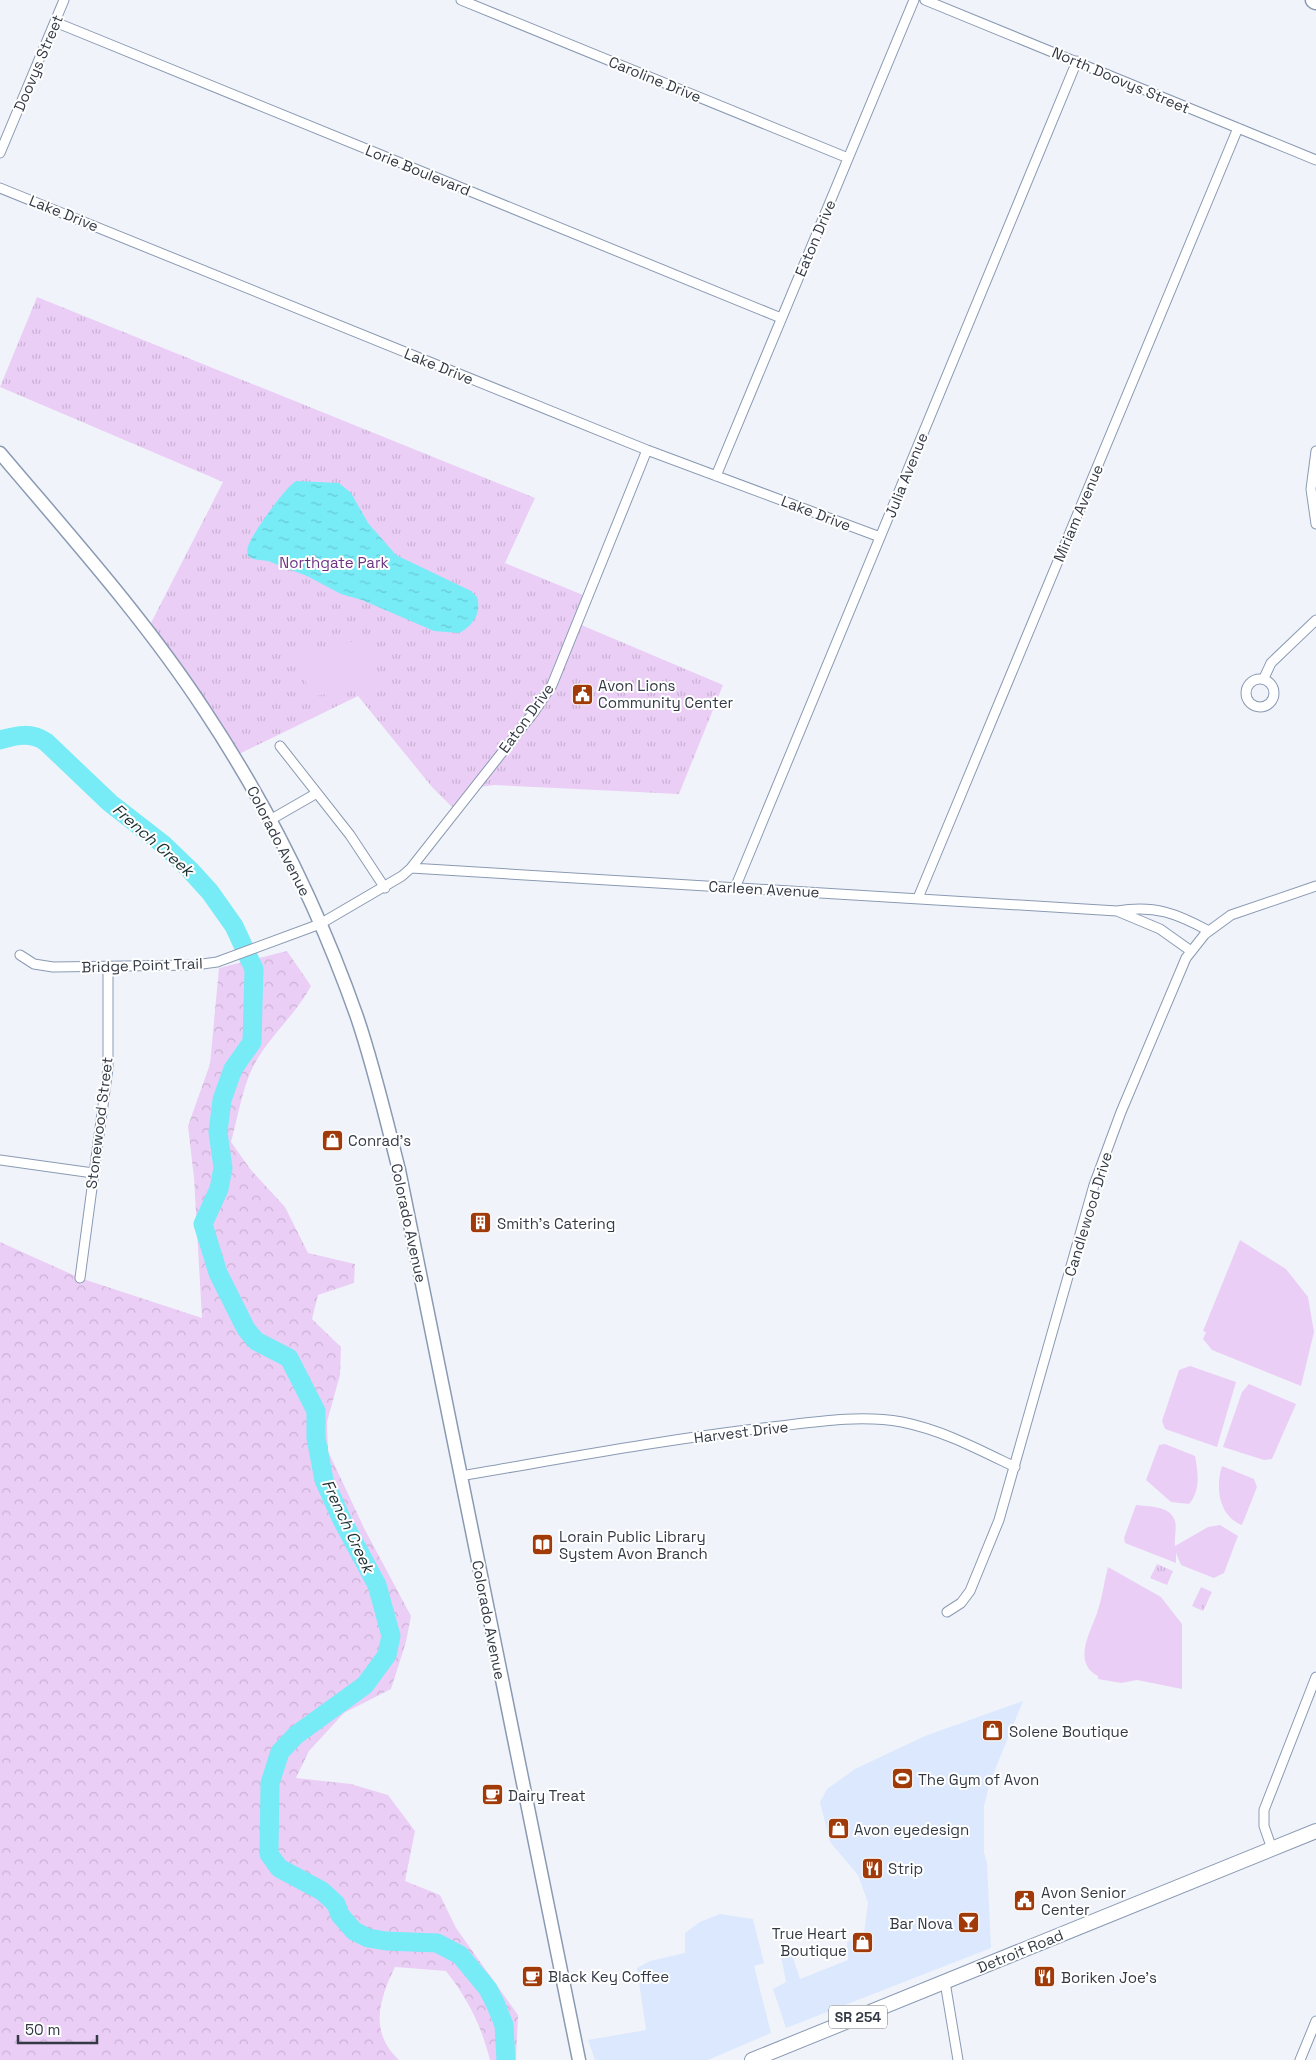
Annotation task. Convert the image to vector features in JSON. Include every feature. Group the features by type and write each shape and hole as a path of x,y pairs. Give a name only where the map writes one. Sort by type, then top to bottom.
{"main road":[{"name":"Colorado Avenue","path":"0,453 106,578 178,671 236,760 270,820 320,924 357,1018 391,1138 579,2060"},
{"name":"Detroit Road","path":"752,2060 1316,1831"}],"street":[{"name":"Doovys Street","path":"0,153 64,0"},
{"name":"Caroline Drive","path":"461,0 848,158"},
{"name":"Eaton Drive","path":"716,476 914,0"},
{"name":"North Doovys Street","path":"925,0 1316,160"},
{"name":"Lorie Boulevard","path":"55,22 781,318"},
{"name":"Julia Avenue","path":"735,888 1077,61"},
{"name":"Miriam Avenue","path":"918,898 1238,128"},
{"name":"Lake Drive","path":"0,188 647,450 880,537"},
{"name":"Eaton Drive","path":"320,924 385,888 411,868 534,712 552,685 647,450"},
{"path":"1316,451 1311,489 1316,524"},
{"path":"1264,678 1271,663 1316,620"},
{"path":"280,746 361,850 385,888"},
{"path":"270,820 317,793"},
{"name":"Carleen Avenue","path":"411,868 1117,911 1142,908 1159,910 1182,917 1209,931"},
{"name":"Candlewood Drive","path":"947,1612 961,1603 975,1579 999,1520 1094,1185 1125,1102 1182,965 1191,950 1209,931 1241,911 1316,886"},
{"name":"Carleen Avenue","path":"1117,911 1160,929 1191,950"},
{"name":"Bridge Point Trail","path":"20,955 34,964 46,967 108,968 194,965 232,957 320,924"},
{"name":"Stonewood Street","path":"80,1278 108,1061 108,968"},
{"path":"0,1160 94,1173"},
{"name":"Harvest Drive","path":"460,1476 702,1436 861,1418 903,1423 924,1428 950,1437 1015,1467"},
{"path":"1272,1849 1264,1826 1264,1810 1316,1677"},
{"path":"945,1982 958,2060"},
{"path":"1300,2060 1316,2021"}],"shaded area":[{"path":"1023,1701 990,1782 984,1806 984,1853 987,1862 991,1948 786,2028 773,1989 786,1982 781,1956 792,1955 800,1979 848,1960 847,1942 864,1933 868,1903 858,1875 830,1842 820,1802 827,1789 855,1769 925,1736"},
{"path":"720,1914 753,1919 764,1963 754,1966 771,2033 708,2060 595,2060 588,2040 646,2030 637,1968 650,1961 685,1953 685,1933 700,1922"}],"green space":[{"name":"Northgate Park","path":"37,297 535,498 505,563 583,595 572,621 723,685 679,794 494,785 467,789 452,807 432,787 358,696 239,754 203,696 151,623 223,482 0,387"},
{"path":"367,639 380,684 310,697 298,652"},
{"path":"287,951 311,986 305,997 266,1046 253,1067 243,1094 231,1142 251,1170 285,1207 308,1253 355,1264 354,1283 318,1295 312,1319 341,1347 340,1375 327,1422 328,1451 364,1528 411,1616 406,1642 391,1689 344,1713 309,1751 296,1778 351,1784 388,1795 415,1831 405,1881 440,1895 456,1928 518,2015 516,2060 490,2060 473,2013 446,1971 395,1967 381,2004 380,2027 383,2038 399,2060 0,2060 0,1242 80,1278 202,1318 194,1178 188,1126 210,1064 219,968"},
{"path":"1240,1240 1286,1269 1308,1297 1314,1332 1301,1386 1212,1350 1203,1339 1206,1332 1203,1331"},
{"path":"1190,1366 1236,1382 1217,1447 1165,1429 1162,1421 1179,1370"},
{"path":"1249,1384 1296,1404 1272,1459 1264,1460 1223,1447 1242,1392"},
{"path":"1165,1444 1195,1456 1198,1475 1197,1487 1189,1504 1171,1502 1146,1480 1159,1445"},
{"path":"1222,1466 1254,1479 1257,1487 1242,1525 1228,1515 1221,1500 1219,1483"},
{"path":"1136,1505 1164,1509 1169,1512 1176,1524 1175,1546 1208,1527 1220,1525 1238,1536 1224,1573 1214,1578 1181,1565 1176,1553 1176,1563 1125,1543 1124,1538"},
{"path":"1157,1564 1173,1571 1167,1585 1150,1578"},
{"path":"1108,1567 1161,1597 1182,1624 1182,1689 1137,1680 1121,1683 1098,1679 1098,1676 1090,1670 1084,1656 1085,1647 1099,1608"},
{"path":"1201,1587 1212,1592 1203,1611 1192,1606"}],"water":[{"path":"297,481 339,483 351,493 368,523 396,555 471,591 477,597 478,608 475,618 468,627 459,633 434,631 362,600 341,594 307,576 268,561 253,559 248,556 248,547 257,530 286,490"}],"waterway":[{"name":"French Creek","path":"0,740 24,735 46,742 110,803 164,845 210,892 234,926 254,969 252,1042 233,1069 222,1100 218,1132 223,1168 219,1189 203,1224 218,1273 246,1329 256,1341 289,1358 316,1411 316,1438 324,1480 342,1520 377,1585 391,1636 387,1655 365,1685 296,1735 280,1752 270,1783 269,1854 279,1868 322,1891 336,1904 340,1915 354,1931 368,1938 386,1941 437,1943 460,1955 488,1989 496,2005 504,2025 506,2060"}],"place":[{"name":"Avon Lions Community Center","path":"582,694"},
{"name":"Conrad's","path":"332,1140"},
{"name":"Smith's Catering","path":"481,1223"},
{"name":"Lorain Public Library System Avon Branch","path":"543,1545"},
{"name":"Solene Boutique","path":"993,1731"},
{"name":"The Gym of Avon","path":"902,1779"},
{"name":"Dairy Treat","path":"492,1795"},
{"name":"Avon eyedesign","path":"838,1829"},
{"name":"Strip","path":"872,1868"},
{"name":"Avon Senior Center","path":"1025,1901"},
{"name":"Bar Nova","path":"969,1923"},
{"name":"True Heart Boutique","path":"863,1942"},
{"name":"Black Key Coffee","path":"532,1976"},
{"name":"Boriken Joe's","path":"1045,1977"}]}
